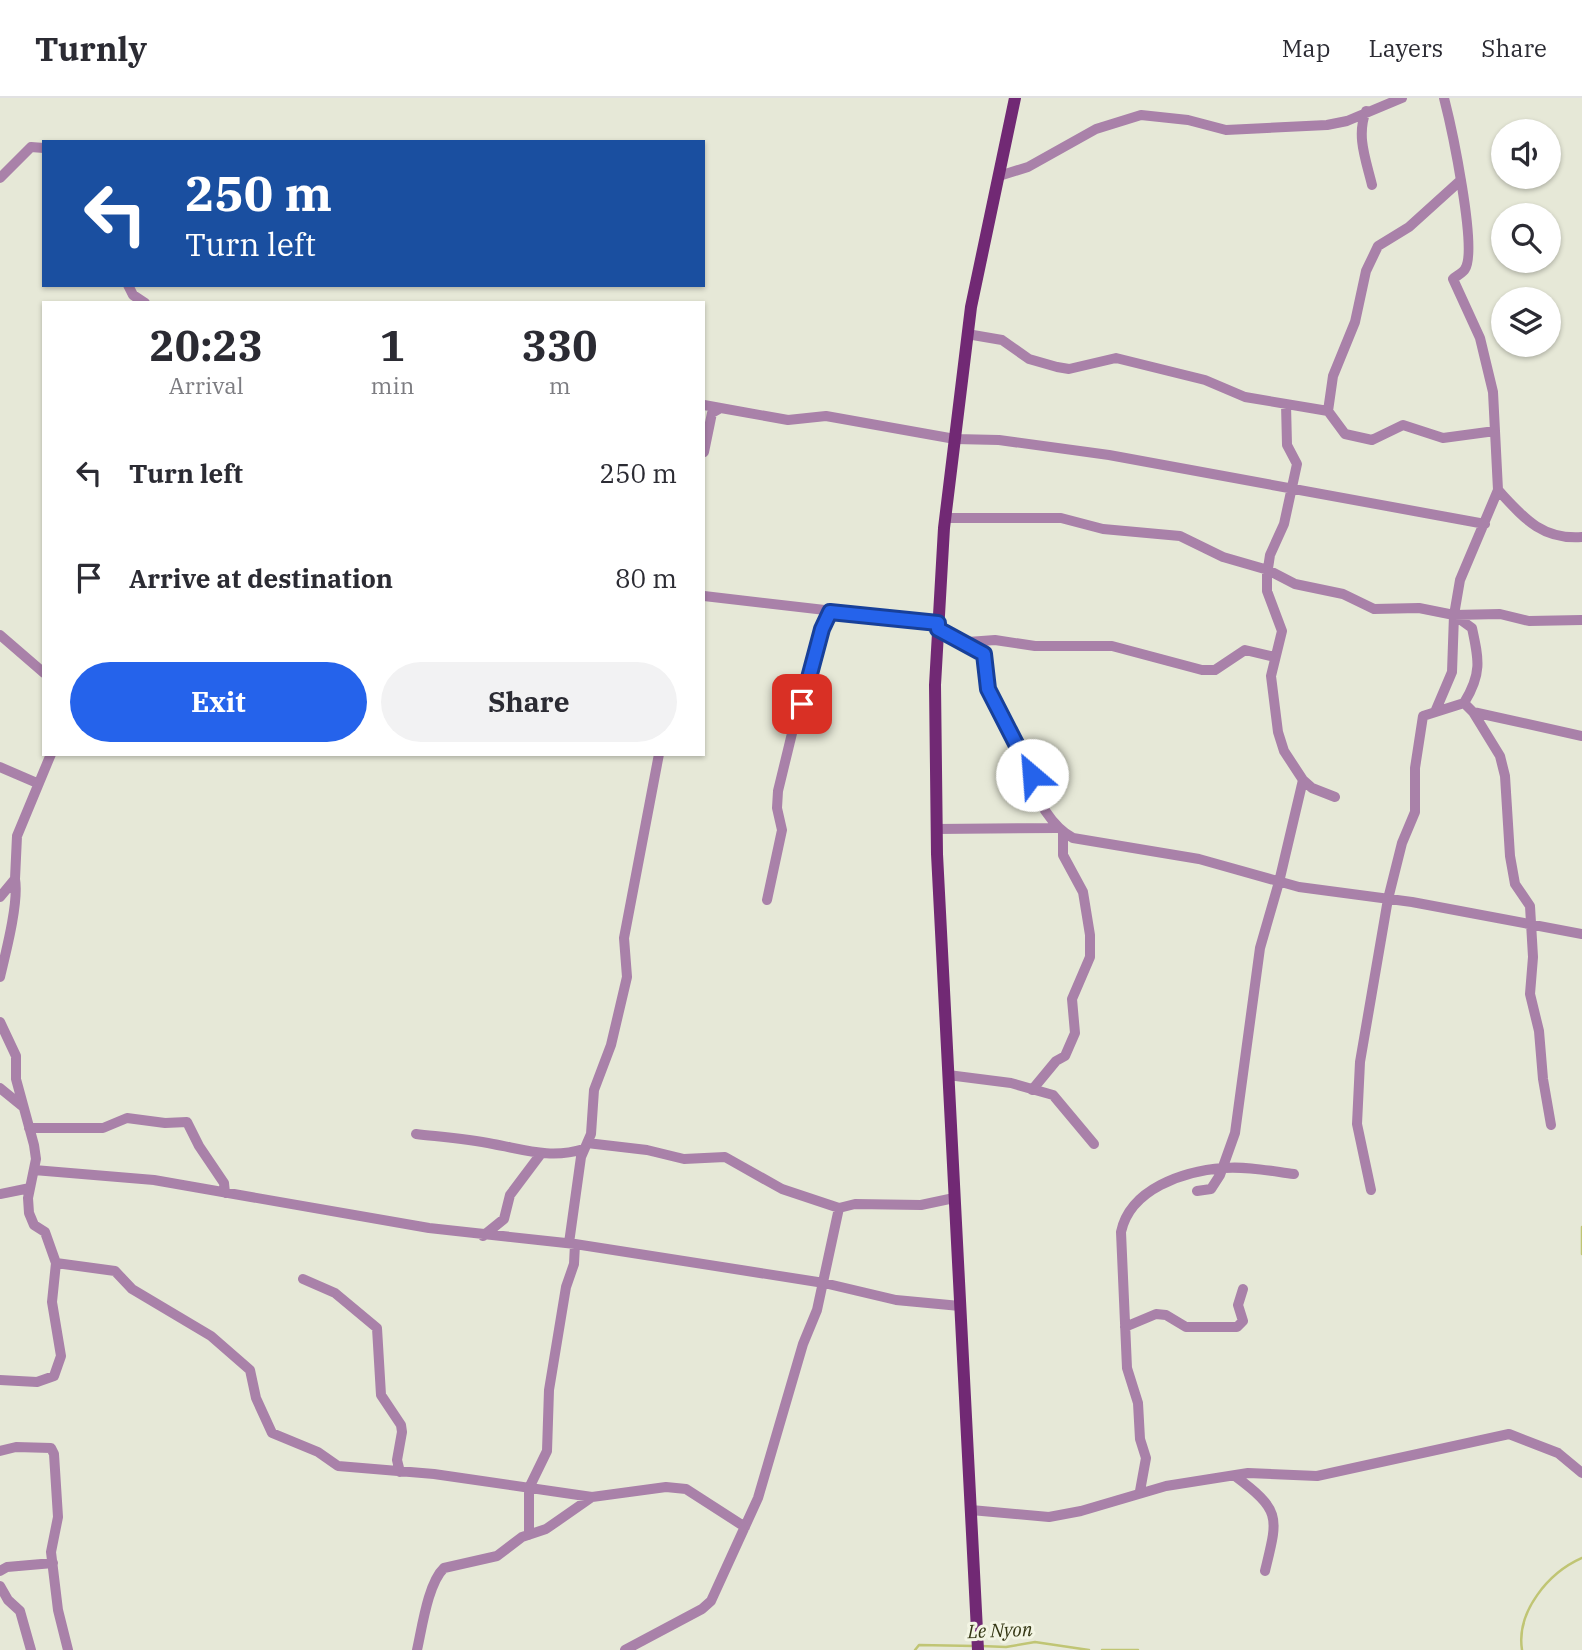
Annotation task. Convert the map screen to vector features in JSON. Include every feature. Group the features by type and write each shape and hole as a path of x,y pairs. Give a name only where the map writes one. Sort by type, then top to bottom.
{"main road":[{"path":"978,1650 936,829 934,685 946,518 967,334 1015,98"}],"street":[{"path":"999,176 1028,167 1096,129 1141,115 1188,120 1226,130 1327,125 1347,121 1402,98"},
{"path":"1435,712 1452,672 1454,615 1460,580 1498,490 1493,393 1480,338 1453,279 1466,268 1471,247 1457,145 1444,98"},
{"path":"1366,111 1360,125 1360,139 1372,185"},
{"path":"0,178 31,147 42,148"},
{"path":"1328,411 1333,376 1355,322 1366,271 1377,246 1409,227 1461,180"},
{"path":"129,287 133,295 142,301"},
{"path":"967,334 1002,340 1029,359 1057,367 1069,369 1116,358 1205,380 1245,397 1328,411 1345,434 1372,440 1403,425 1443,438 1495,431"},
{"path":"1286,404 1287,445 1297,464 1284,524 1270,555 1267,591 1282,631 1271,676 1278,733 1284,751 1303,780 1312,788 1335,797"},
{"path":"705,405 788,419 842,418 955,439 999,440 1109,455 1292,486 1485,524"},
{"path":"705,447 712,413 719,409"},
{"path":"1498,490 1533,527 1570,538 1582,537"},
{"path":"946,518 1061,518 1103,529 1180,536 1223,557 1268,570 1295,584 1343,594 1374,609 1419,608 1454,615 1500,614 1546,622 1582,620"},
{"path":"705,596 938,626 984,654 988,689 1032,775 1037,799 1060,830 1063,855 1083,892 1090,957 1072,999 1075,1033 1065,1056 1056,1061 1032,1090"},
{"path":"767,901 782,830 777,808 778,791 795,721 805,699 824,624 830,612"},
{"path":"1371,1190 1357,1124 1360,1062 1388,899 1402,843 1415,812 1415,768 1423,716 1464,703 1476,683 1479,657 1472,628 1454,615"},
{"path":"0,635 42,671"},
{"path":"967,643 995,640 1035,646 1051,643 1074,647 1112,646 1202,670 1215,670 1245,650 1275,657"},
{"path":"1464,703 1473,712 1500,756 1505,776 1510,856 1515,884 1530,906 1534,957 1530,993 1539,1031 1551,1125"},
{"path":"1473,712 1582,736"},
{"path":"0,977 9,926 18,897 15,879 17,835 50,756"},
{"path":"529,1535 528,1488 548,1451 549,1390 566,1287 575,1264 572,1243 586,1146 591,1134 594,1090 611,1045 627,977 624,938 659,756"},
{"path":"0,767 37,783"},
{"path":"1197,1191 1211,1189 1223,1168 1235,1133 1259,948 1279,882 1303,780"},
{"path":"936,829 1060,830 1088,842 1199,859 1279,882 1582,934"},
{"path":"0,897 15,879"},
{"path":"0,1022 16,1056 16,1079 36,1158 30,1188 29,1213 34,1225 45,1232 56,1263 52,1302 61,1356 54,1376 37,1382 0,1380"},
{"path":"948,1075 1011,1083 1054,1095 1094,1144"},
{"path":"0,1088 23,1106"},
{"path":"29,1128 103,1128 127,1118 187,1122 199,1146 224,1183 225,1193"},
{"path":"416,1134 493,1144 540,1155 568,1154 586,1146 647,1150 684,1159 724,1157 782,1189 839,1208 867,1204 921,1205 954,1198"},
{"path":"483,1236 504,1219 510,1195 540,1155"},
{"path":"1140,1491 1146,1458 1140,1439 1138,1403 1127,1368 1121,1232 1124,1217 1156,1187 1223,1168 1294,1174"},
{"path":"34,1170 154,1180 483,1236 572,1243 824,1283 896,1300 960,1306"},
{"path":"0,1194 30,1188"},
{"path":"625,1650 702,1609 711,1601 758,1498 824,1283 839,1208"},
{"path":"56,1263 116,1271 132,1289 211,1336 250,1370 256,1398 272,1433 318,1452 338,1466 434,1474 592,1497 666,1487 686,1489 745,1527"},
{"path":"303,1279 335,1293 377,1328 381,1395 401,1425 397,1460 400,1472"},
{"path":"1125,1327 1156,1314 1166,1315 1186,1327 1237,1327 1242,1321 1238,1305 1243,1289"},
{"path":"971,1510 1049,1517 1081,1511 1140,1491 1270,1472 1317,1476 1509,1434 1558,1453 1582,1473"},
{"path":"0,1451 16,1447 51,1448 54,1454 58,1517 51,1541 58,1610 68,1650"},
{"path":"1235,1476 1272,1510 1276,1521 1265,1571"},
{"path":"417,1650 438,1574 444,1568 497,1556 529,1535 546,1529 592,1497"},
{"path":"0,1571 8,1567 53,1563"},
{"path":"0,1586 8,1600 20,1611 31,1650"}],"waterway":[{"path":"1582,1227 1582,1254"},
{"path":"1522,1650 1524,1622 1537,1595 1557,1573 1582,1558"},
{"name":"Le Nyon","path":"981,1646 1006,1647 1035,1642 1089,1650"},
{"name":"Le Nyon","path":"915,1650 919,1645 975,1646"},
{"name":"Le Nyon","path":"1102,1650 1138,1650"}],"route":[{"path":"802,704 822,629 830,612 852,612 938,623 938,629 984,654 984,677 988,689 1032,775"}]}
